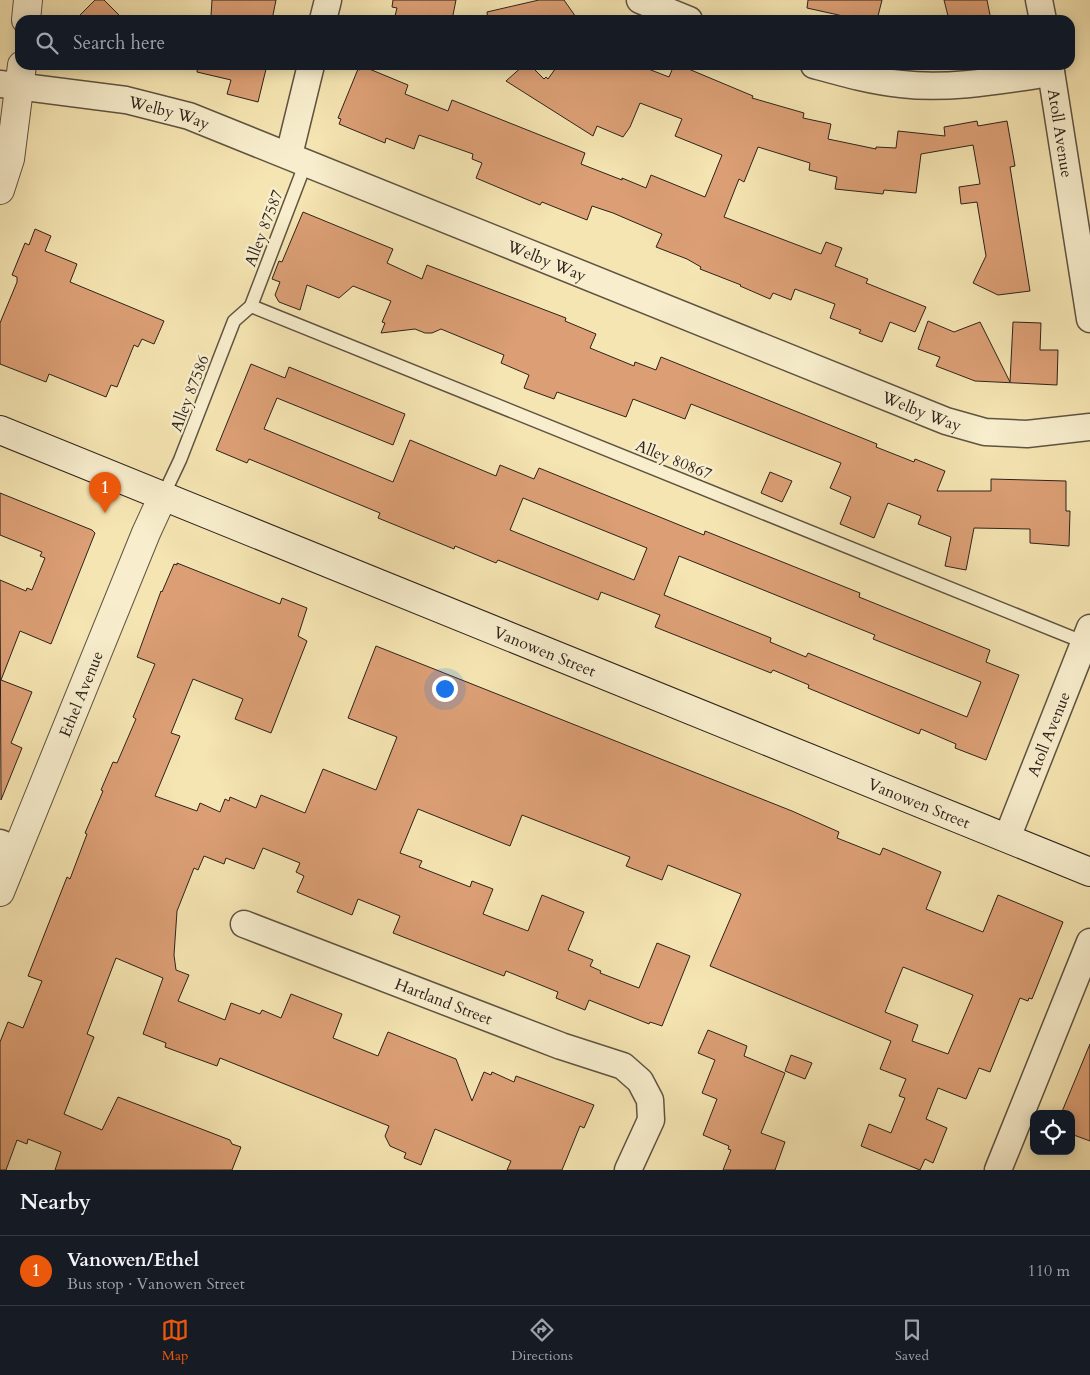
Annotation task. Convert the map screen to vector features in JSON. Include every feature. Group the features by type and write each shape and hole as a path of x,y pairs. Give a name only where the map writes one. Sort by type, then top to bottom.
{"main road":[{"path":"26,15 28,0"},
{"path":"0,190 10,159 14,79"},
{"name":"Vanowen Street","path":"0,430 1090,872"},
{"name":"Ethel Avenue","path":"0,892 9,846 163,496"}],"street":[{"path":"324,15 328,0"},
{"path":"640,0 676,15"},
{"path":"1040,0 1042,15"},
{"path":"297,158 310,70"},
{"path":"831,70 854,77 902,84 950,84 1043,70"},
{"name":"Atoll Avenue","path":"1050,70 1090,319"},
{"name":"Welby Way","path":"14,79 126,100 189,116 297,158 946,422 985,432 1027,434 1090,427"},
{"name":"Atoll Avenue","path":"1007,838 1088,639"},
{"name":"Hartland Street","path":"244,924 562,1046 623,1066 640,1081 650,1100 651,1120 628,1170"},
{"path":"998,1170 1090,942"}],"lane":[{"name":"Alley 87587","path":"251,306 297,158"},
{"name":"Alley 87586","path":"163,496 180,460 234,321 251,306"},
{"name":"Alley 80867","path":"251,306 1088,639"}],"building":[{"path":"95,0 104,0 119,15 80,15"},
{"path":"212,0 276,0 273,15 211,15"},
{"path":"393,0 456,0 453,15 395,15 397,8 392,7"},
{"path":"539,0 564,0 574,15 487,15 487,12"},
{"path":"808,0 882,0 878,15 838,15 807,8"},
{"path":"944,0 987,0 990,15 948,15"},
{"path":"197,70 266,70 258,102 227,94 231,80 197,72"},
{"path":"358,70 372,70 408,85 405,94 448,111 452,100 585,153 581,164 622,180 622,178 646,188 651,175 705,197 722,155 675,136 682,119 640,103 630,127 623,137 597,126 593,136 506,81 518,70 535,70 544,79 546,77 548,79 554,70 651,70 669,77 672,70 691,70 753,96 752,98 804,113 803,118 831,124 828,139 876,149 876,147 896,148 898,131 945,136 944,127 977,121 978,126 1007,121 1015,166 1010,167 1030,291 998,295 973,283 986,256 977,202 961,204 959,187 980,184 973,145 921,154 916,193 884,190 883,194 835,189 837,177 809,170 810,163 758,147 744,182 739,179 724,217 821,254 826,242 842,248 835,266 868,279 866,283 926,307 915,332 890,322 882,342 859,333 861,330 830,318 835,304 795,289 791,300 773,293 770,299 700,269 701,267 687,259 656,247 662,234 613,213 592,206 587,220 542,202 540,205 476,178 482,163 472,159 473,154 419,135 414,149 386,138 385,143 339,124 341,119 338,118"},
{"path":"303,212 393,249 387,263 422,279 427,265 566,318 565,321 596,334 590,348 634,366 635,362 656,370 661,357 877,444 876,447 914,462 915,459 945,471 937,491 991,491 991,479 1066,481 1066,511 1070,511 1069,546 1030,543 1030,529 974,528 966,570 945,566 951,537 918,524 921,516 888,503 874,538 840,524 851,497 830,488 841,463 691,404 685,419 633,399 626,417 557,392 554,399 524,388 529,375 501,363 504,355 441,329 432,333 425,333 415,329 381,333 385,323 382,322 391,301 353,286 339,298 307,285 300,310 279,302 275,295 280,282 272,279 279,261 282,262"},
{"path":"35,229 51,236 45,251 77,264 70,282 164,321 154,344 142,339 138,347 134,345 117,387 111,385 106,397 49,374 46,382 0,364 0,323 17,282 17,277 12,275 25,243 29,245"},
{"path":"928,321 954,332 980,322 1010,382 1013,322 1041,323 1040,350 1058,350 1057,385 975,381 936,366 940,357 918,349"},
{"path":"251,364 285,378 289,367 405,414 393,445 277,398 264,429 393,482 410,440 496,476 500,465 534,479 539,468 704,535 705,531 860,593 859,597 990,650 986,662 1019,675 986,760 955,748 956,744 921,729 919,734 808,688 809,685 773,670 771,673 655,627 660,615 601,592 598,600 498,560 496,563 455,546 454,549 378,518 380,513 249,459 247,463 216,450","holes":["523,498 647,548 634,580 510,530","679,556 875,635 873,639 981,682 967,717 808,653 806,657 770,642 771,638 664,595"]},
{"path":"770,472 792,481 782,502 761,493"},
{"path":"0,493 92,530 95,533 51,644 20,631 1,680 32,692 11,743 22,748 1,800 0,580 26,591 27,588 32,590 45,558 40,556 42,552 0,535"},
{"path":"177,563 280,604 282,598 307,608 298,636 307,641 271,733 235,719 243,699 193,679 171,733 180,736 155,796 197,811 200,803 220,812 225,799 229,801 230,797 256,808 261,795 305,813 323,769 376,790 397,737 348,718 376,646 792,811 839,832 837,838 880,855 883,848 941,872 926,909 983,932 998,895 1063,922 1032,999 1029,998 1028,1001 1020,998 990,1072 979,1068 966,1099 938,1088 926,1119 947,1128 933,1163 925,1159 920,1170 861,1146 869,1124 891,1133 905,1098 899,1096 906,1079 880,1069 891,1041 710,966 741,894 668,865 662,880 626,866 630,857 522,815 510,846 418,809 400,853 422,861 419,867 470,887 472,881 493,889 483,914 528,931 542,895 584,912 568,950 593,960 590,966 601,971 600,973 639,988 657,943 690,956 662,1026 650,1022 649,1024 589,1000 585,1010 556,998 558,992 506,971 504,976 393,933 400,916 358,899 352,915 297,892 304,876 296,872 300,863 263,848 254,869 226,858 224,864 204,856 198,870 194,868 177,911 174,955 176,970 189,975 178,1001 225,1020 231,1003 260,1014 262,1010 281,1018 291,994 342,1014 333,1038 378,1056 388,1032 456,1059 472,1101 484,1072 491,1075 492,1072 514,1082 516,1076 594,1105 584,1128 580,1126 562,1170 507,1170 511,1161 435,1129 421,1165 404,1158 406,1153 390,1146 385,1136 389,1126 220,1058 217,1066 165,1047 166,1043 143,1034 163,978 116,958 87,1034 94,1037 64,1114 102,1130 118,1097 230,1140 232,1144 241,1147 232,1170 55,1170 61,1152 28,1139 27,1144 17,1140 6,1170 0,1170 0,1042 8,1022 23,1028 42,981 28,976 67,877 70,879 87,834 85,833 103,791 101,790 113,762 117,763 136,719 133,717 155,664 137,657 161,591 174,564 177,565","holes":["903,967 973,995 948,1054 912,1041 918,1025 885,1012"]},
{"path":"708,1030 747,1046 744,1056 785,1073 761,1133 785,1142 775,1170 723,1170 731,1150 728,1149 729,1146 703,1135 717,1099 702,1093 715,1060 698,1053"},
{"path":"1090,1044 1090,1141 1075,1135 1075,1110 1063,1110"},
{"path":"791,1055 812,1063 805,1079 785,1071"}],"place":[{"name":"Vanowen/Ethel","path":"105,513"}]}
